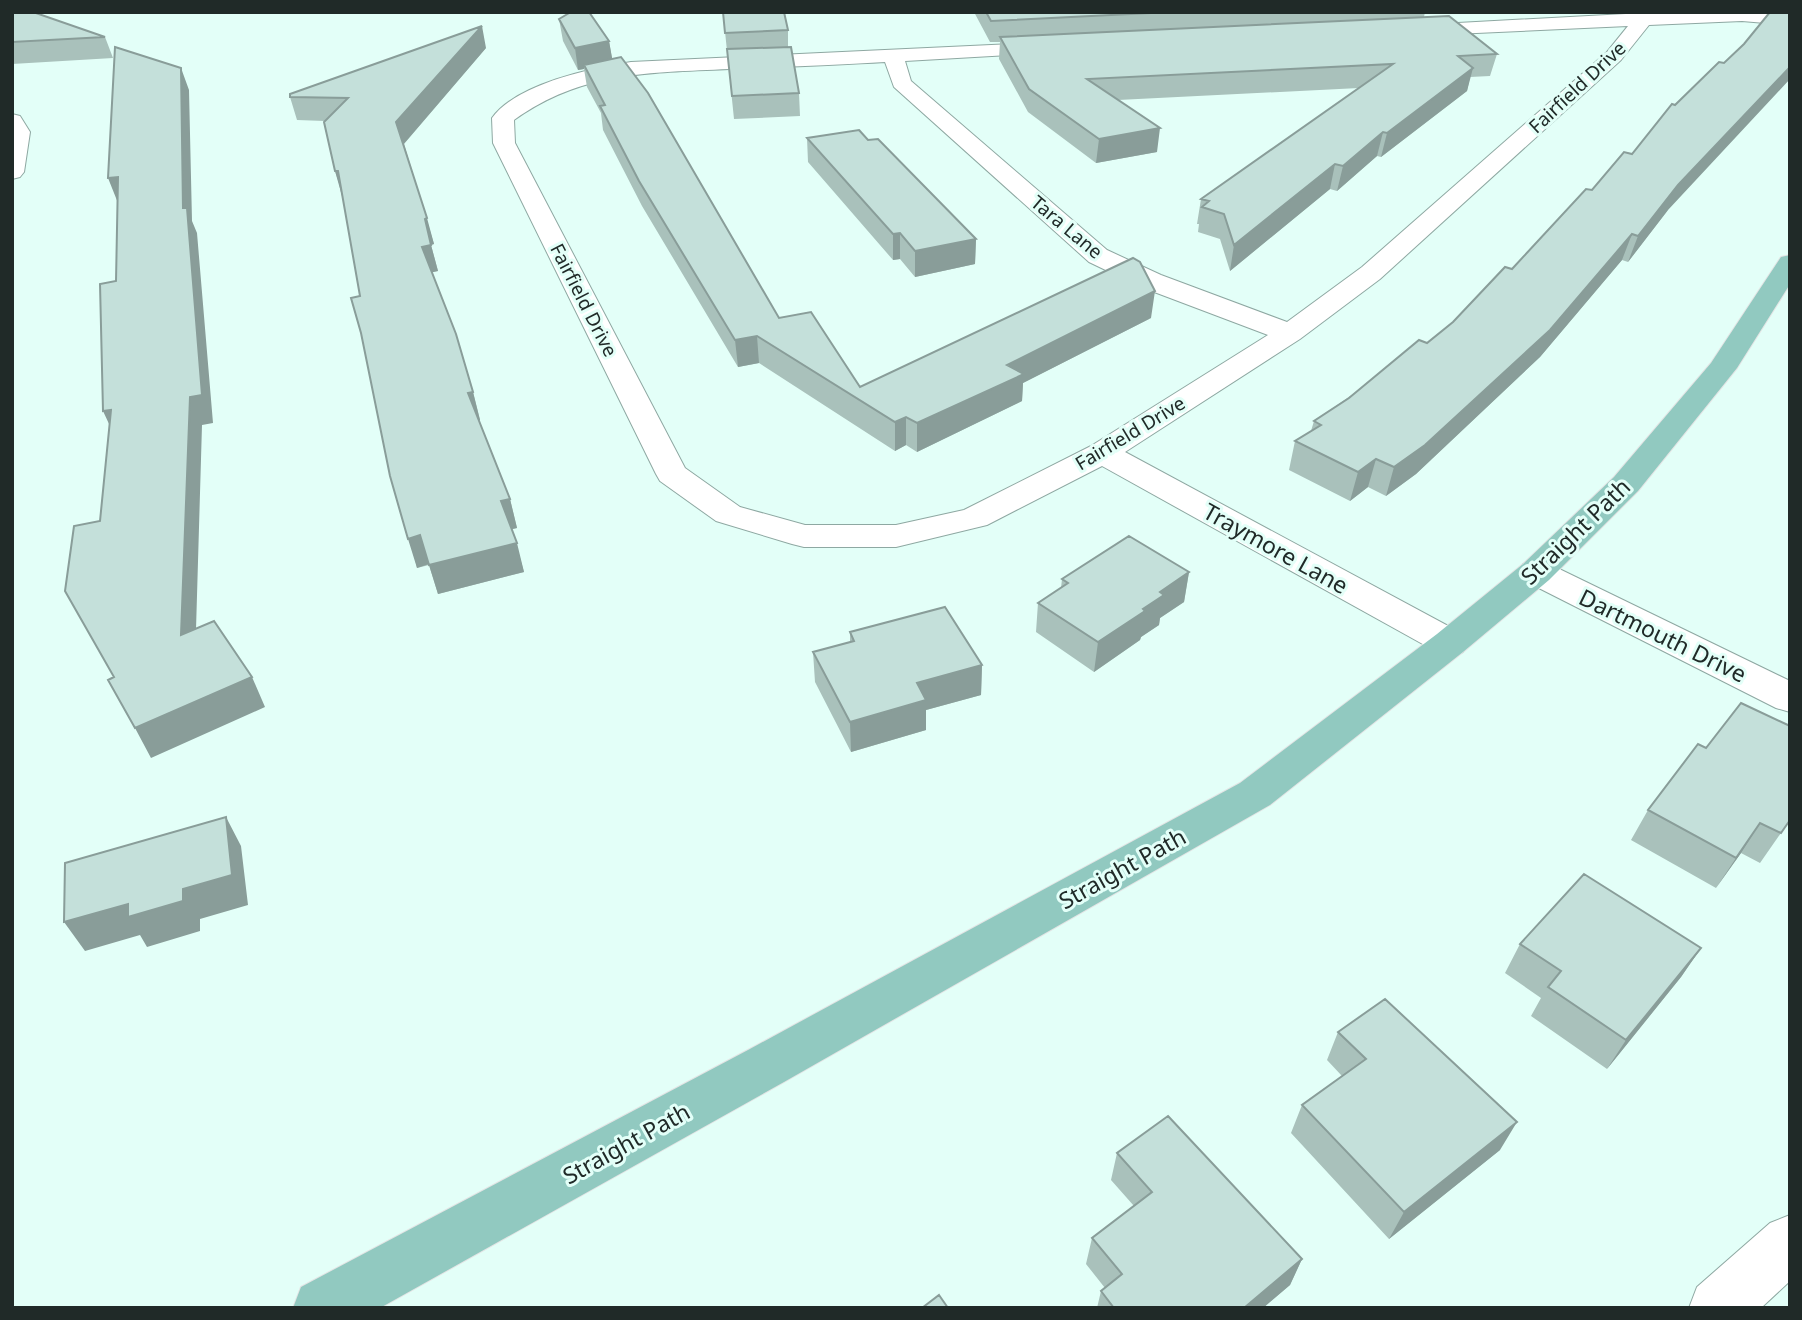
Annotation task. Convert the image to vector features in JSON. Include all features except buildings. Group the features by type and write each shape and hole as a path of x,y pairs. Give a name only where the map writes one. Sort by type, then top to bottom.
{"main road":[{"name":"Straight Path","path":"322,1308 766,1066 1255,794 1450,643 1536,572 1626,484 1722,368 1790,263"}],"street":[{"name":"Fairfield Drive","path":"1393,31 1742,15 1790,19"},
{"name":"Fairfield Drive","path":"1074,47 631,68 582,76 533,96 503,118 504,143 672,474 727,514 804,536 896,536 975,518 1102,453 1290,333 1371,273 1614,55 1644,19"},
{"name":"Tara Lane","path":"893,56 901,83 1098,256 1151,281 1290,333"},
{"path":"12,121 19,132 12,172"},
{"name":"Traymore Lane","path":"1102,453 1450,643"},
{"name":"Dartmouth Drive","path":"1536,572 1790,698"},
{"path":"1718,1308 1790,1243"}]}
